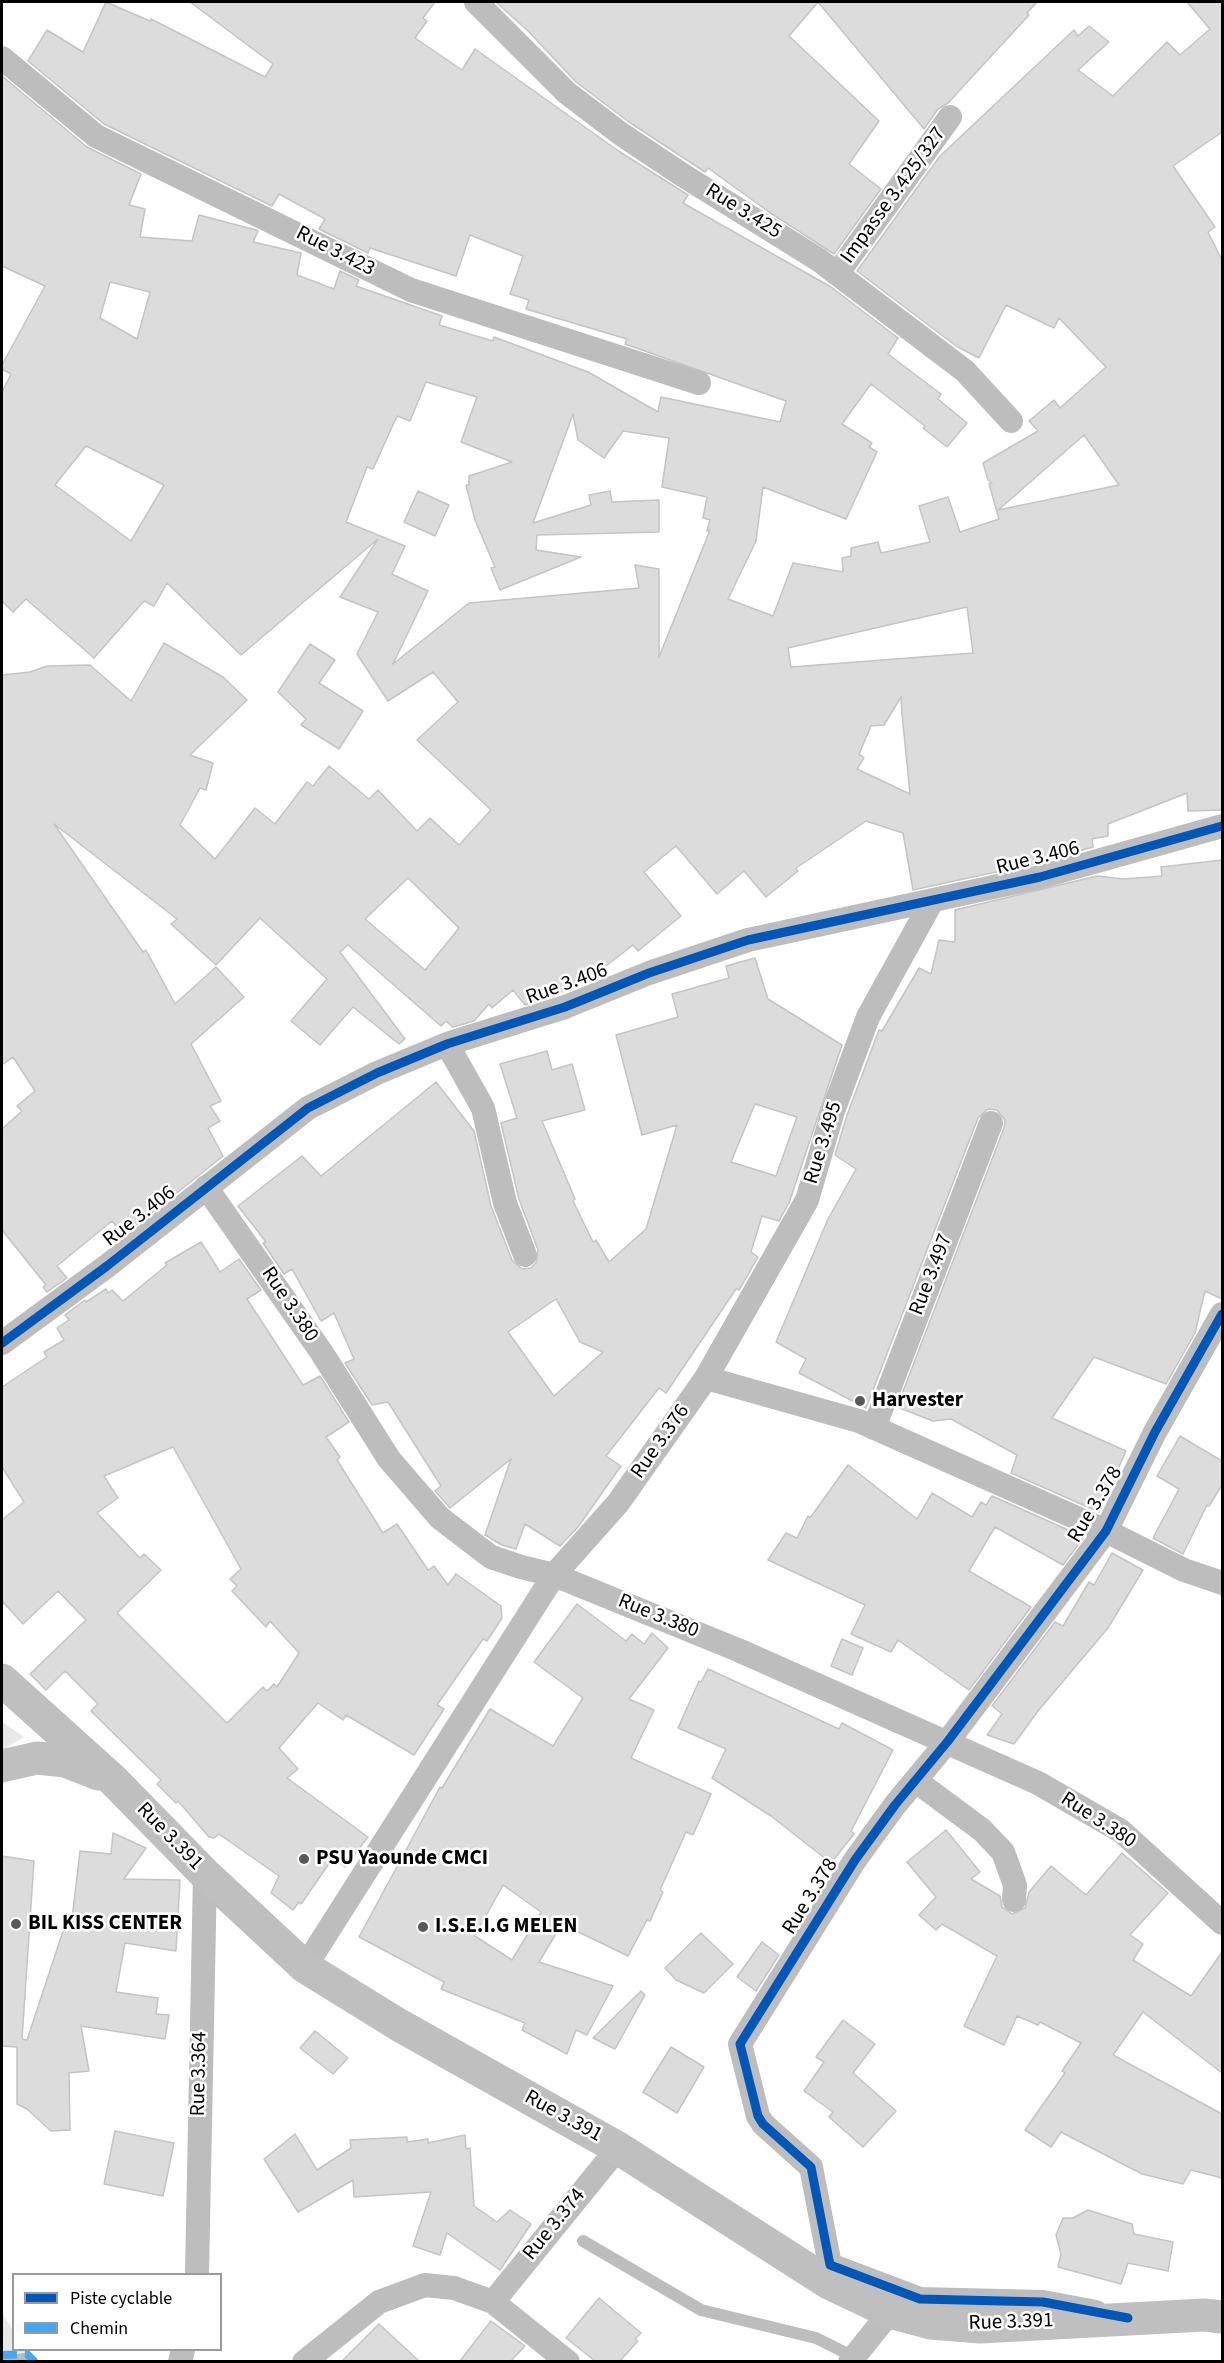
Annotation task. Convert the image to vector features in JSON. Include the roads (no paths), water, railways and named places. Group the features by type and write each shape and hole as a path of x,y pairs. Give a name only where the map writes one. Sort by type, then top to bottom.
{"main road":[{"name":"Rue 3.391","path":"2,1680 114,1780 205,1874 305,1967 399,2025 618,2148 829,2283 890,2312 931,2323 980,2327 1128,2318 1204,2315 1222,2317"},
{"path":"2,1766 37,1758 65,1761 114,1780"}],"street":[{"name":"Rue 3.425","path":"476,2 567,93 621,134 837,274 965,371 1011,421"},
{"name":"Rue 3.423","path":"2,58 96,135 411,290 699,383"},
{"name":"Impasse 3.425/327","path":"837,274 950,117"},
{"name":"Rue 3.406","path":"2,1343 107,1266 308,1108 377,1073 447,1044 566,1007 649,973 748,940 931,903 1040,878 1222,826"},
{"name":"Rue 3.495","path":"706,1378 807,1200 833,1110 868,1017 931,903"},
{"path":"447,1044 483,1108 505,1203 525,1255"},
{"name":"Rue 3.497","path":"874,1428 991,1123"},
{"name":"Rue 3.380","path":"206,1187 322,1353 389,1459 440,1518 491,1557 521,1568 554,1575 738,1650 948,1741 1038,1784 1121,1831 1222,1923"},
{"name":"Rue 3.378","path":"1128,2318 1043,2302 920,2299 830,2265 811,2167 763,2124 758,2116 740,2044 855,1860 1106,1531 1155,1432 1222,1314"},
{"path":"706,1378 874,1428 1106,1531 1184,1570 1222,1583"},
{"name":"Rue 3.376","path":"305,1967 554,1575 618,1503 706,1378"},
{"path":"916,1781 982,1830 1003,1852 1015,1885 1014,1900"},
{"name":"Rue 3.364","path":"197,2273 205,1874"},
{"name":"Rue 3.374","path":"493,2302 618,2148"},
{"path":"304,2361 379,2302 425,2285 454,2288 493,2302 568,2361"},
{"path":"852,2359 890,2312"}],"lane":[{"path":"583,2241 700,2310 816,2338 852,2359"}],"waterway":[{"path":"2,2361 24,2357 31,2362"}],"place":[{"name":"Harvester","path":"860,1401"},
{"name":"PSU Yaounde CMCI","path":"304,1859"},
{"name":"BIL KISS CENTER","path":"16,1924"},
{"name":"I.S.E.I.G MELEN","path":"423,1927"}]}
